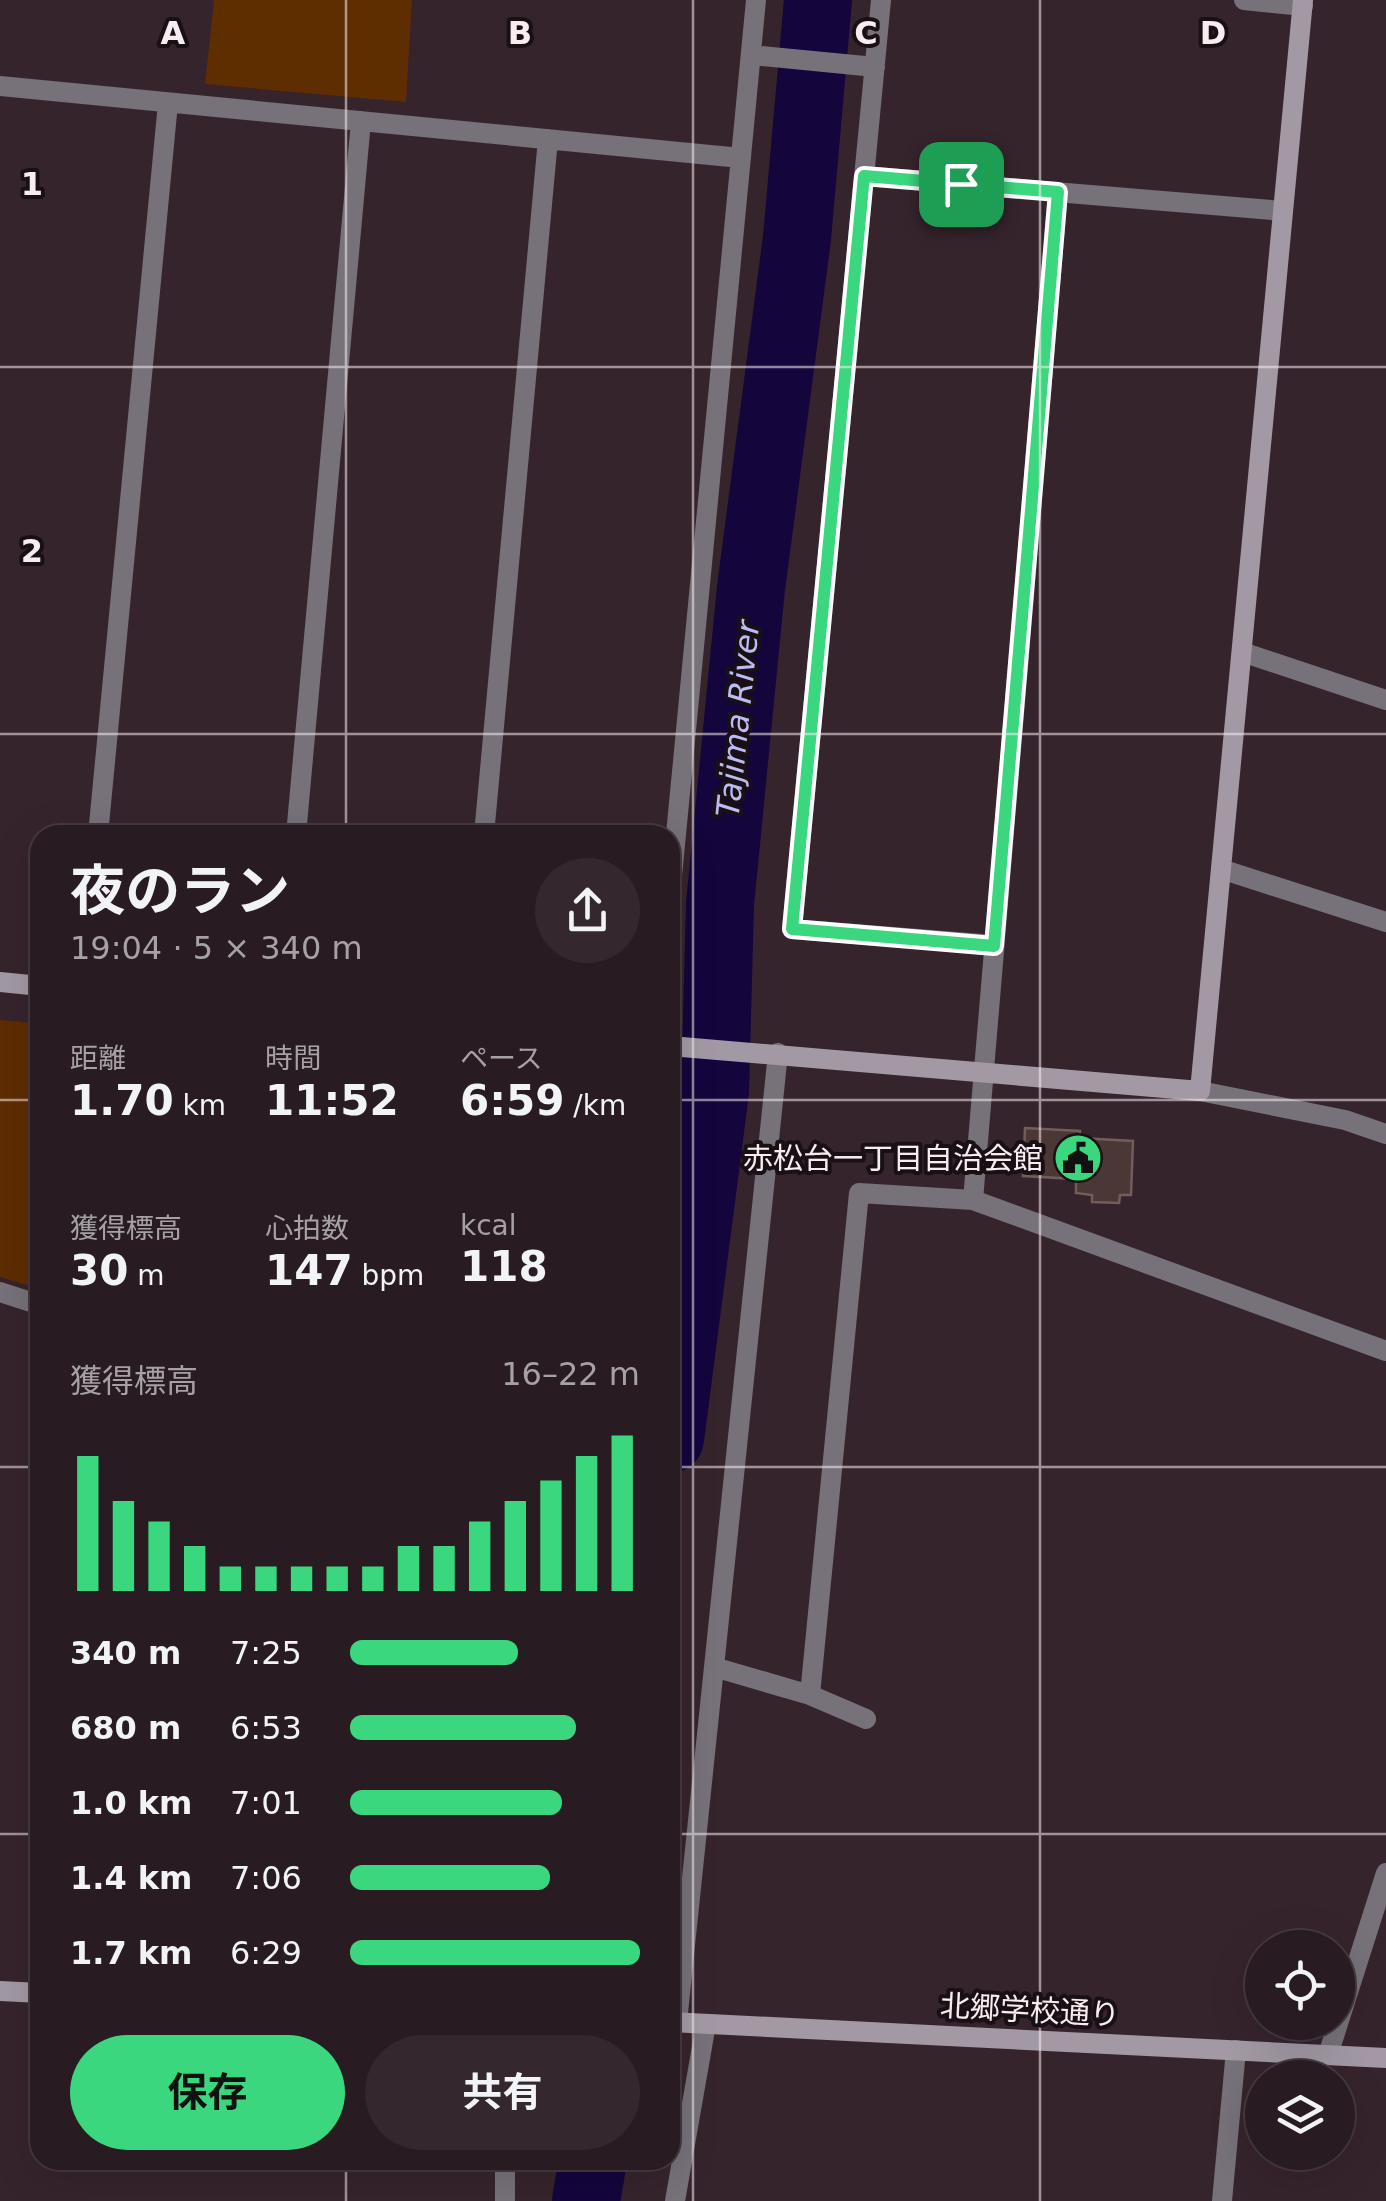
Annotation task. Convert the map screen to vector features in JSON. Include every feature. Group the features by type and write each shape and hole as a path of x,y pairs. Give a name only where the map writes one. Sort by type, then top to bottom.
{"street":[{"path":"677,825 756,0"},
{"path":"881,0 792,929 994,946"},
{"path":"1200,1091 1303,3 1244,0"},
{"path":"751,55 874,67"},
{"path":"0,86 741,158"},
{"path":"99,825 168,103"},
{"path":"297,825 361,121"},
{"path":"485,825 548,139"},
{"path":"864,176 1284,211"},
{"path":"972,1200 1058,192"},
{"path":"1242,652 1386,700"},
{"path":"1221,869 1386,922"},
{"path":"0,982 30,985"},
{"path":"680,1046 1200,1091 1345,1120 1386,1134"},
{"path":"680,1969 714,1667 769,1052"},
{"path":"810,1695 860,1194 972,1200 1386,1350"},
{"path":"0,1292 30,1302"},
{"path":"714,1667 810,1695 866,1719"},
{"path":"1328,2055 1386,1873"},
{"path":"0,1991 30,1992"},
{"name":"北郷学校通り","path":"680,2022 1386,2058"},
{"path":"675,2201 706,2024"},
{"path":"1222,2201 1236,2050"},
{"path":"505,2170 505,2201"}],"shaded area":[{"path":"214,0 412,0 406,102 205,84"},
{"path":"0,1020 30,1023 30,1286 0,1277"}],"building":[{"name":"赤松台一丁目自治会館","path":"1025,1128 1080,1131 1080,1138 1133,1141 1131,1195 1120,1195 1119,1203 1092,1202 1092,1195 1076,1193 1076,1179 1023,1176"}],"waterway":[{"name":"Tajima River","path":"680,1362 715,1092 720,904 751,588 797,238 818,0"},
{"name":"Tajima River","path":"586,2201 591,2170"}],"place":[{"name":"赤松台一丁目自治会館","path":"1078,1158"}],"route":[{"path":"864,176 961,184 1058,192 994,946 792,929 864,176"}]}
